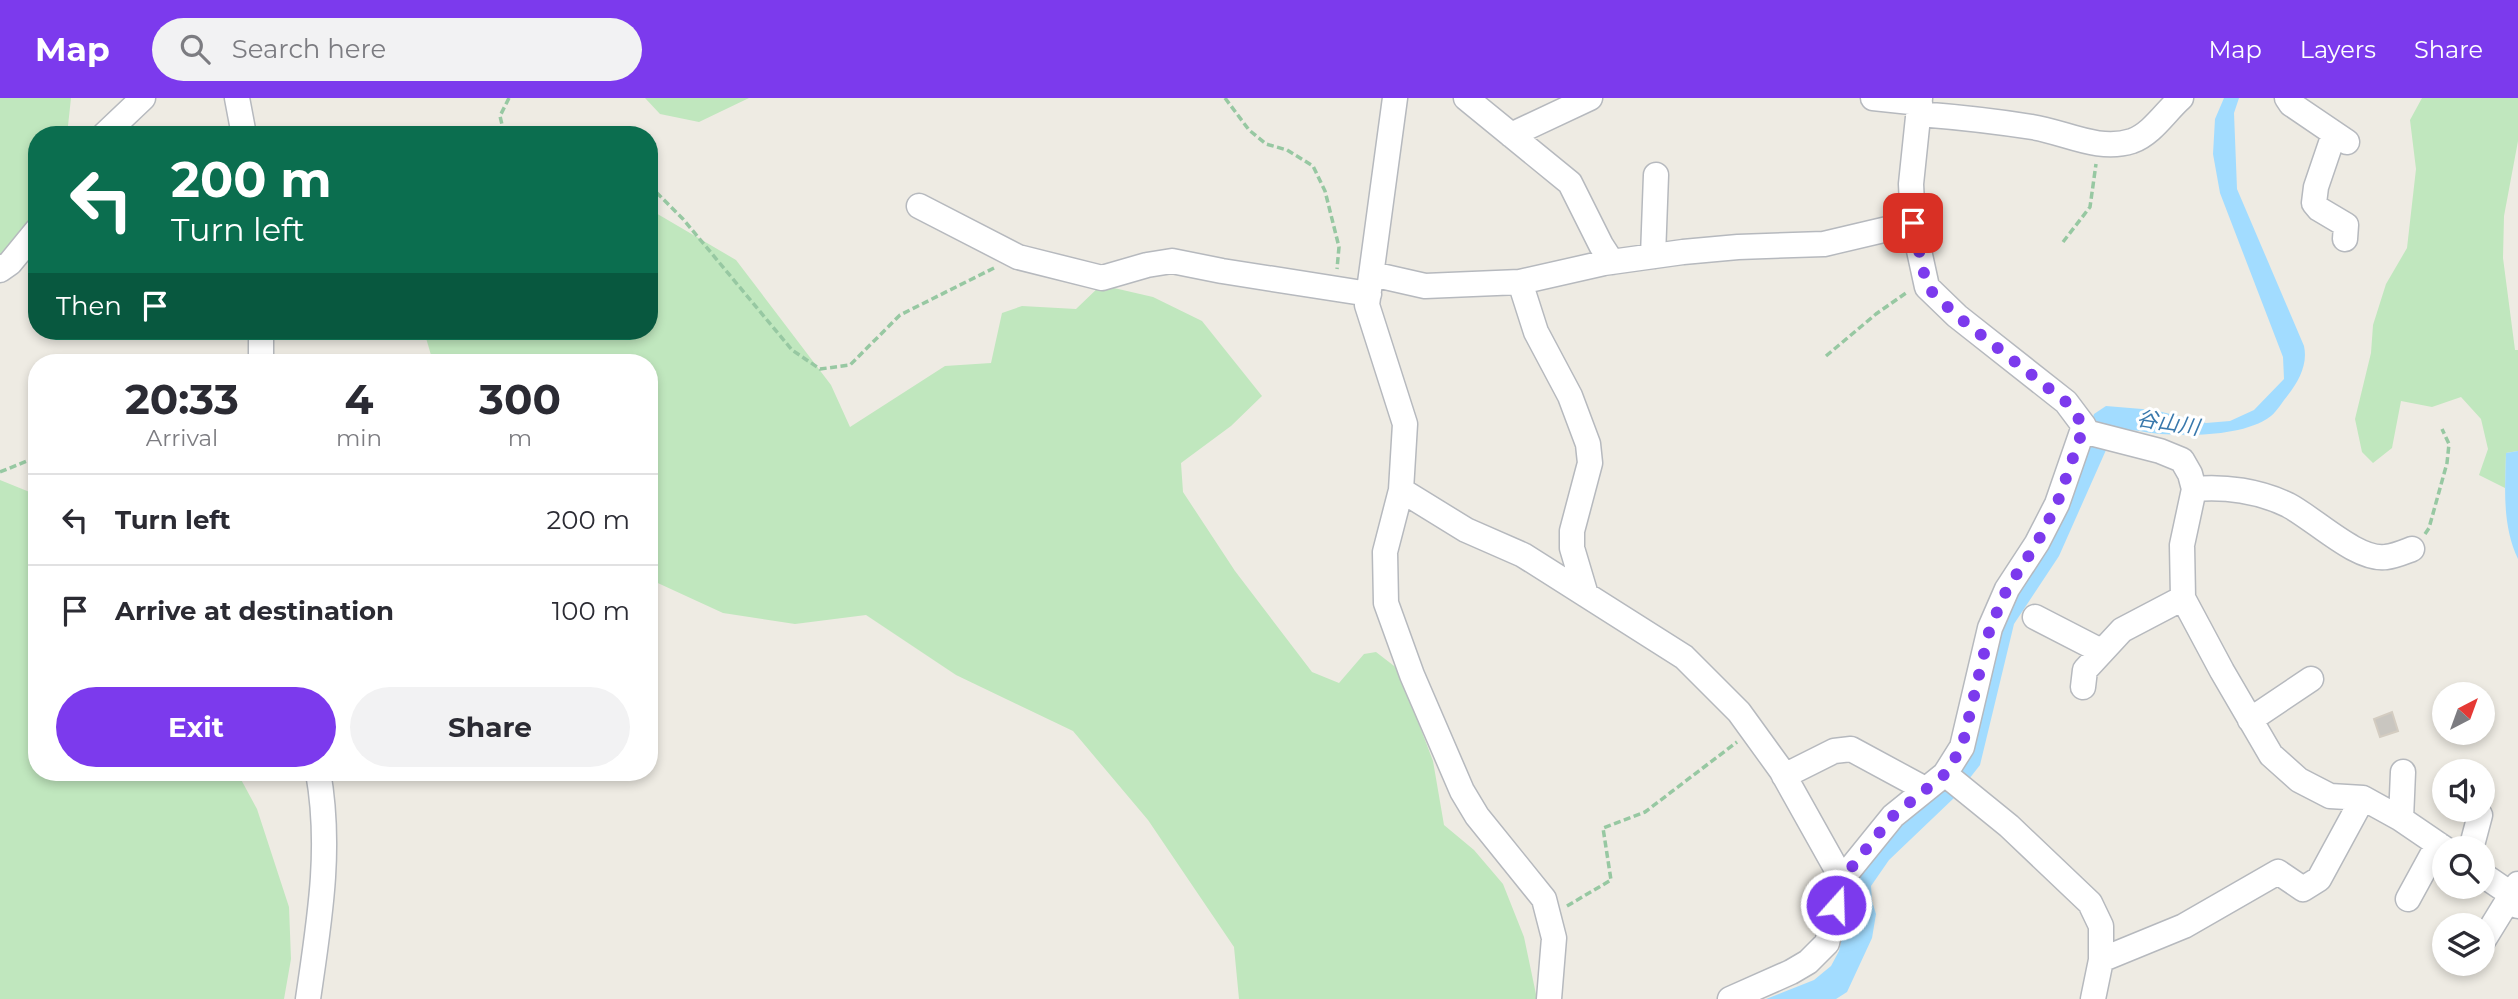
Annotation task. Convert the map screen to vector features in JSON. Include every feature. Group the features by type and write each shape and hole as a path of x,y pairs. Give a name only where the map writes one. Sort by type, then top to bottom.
{"street":[{"path":"113,126 143,98"},
{"path":"237,98 242,126"},
{"path":"1466,98 1570,183 1612,262"},
{"path":"1511,135 1590,98"},
{"path":"1872,98 2033,127 2098,145 2134,141 2181,98"},
{"path":"2287,98 2291,104 2340,138 2316,187 2314,203 2319,209 2346,225 2345,239"},
{"path":"1402,100 1367,305 1405,424 1401,490 1385,552 1386,603 1412,675 1462,791 1477,816 1544,899 1553,938 1549,999"},
{"path":"1920,105 1911,184 1913,223 1927,287 1957,316 2066,402 2084,426 2057,504 2037,543 2007,589 1990,628 1954,781"},
{"path":"1653,256 1656,175"},
{"path":"919,206 1018,257 1102,278 1172,261 1334,288 1371,284 1425,286 1520,282 1653,256 1738,247 1824,244 1913,223"},
{"path":"0,270 28,241"},
{"path":"1520,282 1536,332 1570,396 1588,444 1590,463 1572,531 1572,548 1586,595"},
{"path":"2082,431 2160,451 2182,460 2194,489 2182,545 2183,598 2271,755 2299,780 2330,796 2364,798 2432,840"},
{"path":"2194,489 2217,486 2255,493 2287,505 2358,552 2385,558 2412,549"},
{"path":"1401,490 1466,530 1523,555 1684,657 1739,712 1752,730 1784,776 1842,879"},
{"path":"2083,687 2085,670 2122,630 2183,598"},
{"path":"2035,617 2101,651"},
{"path":"2250,720 2311,679"},
{"path":"1784,776 1834,751 1851,749 1924,789"},
{"path":"2401,819 2403,772"},
{"path":"308,999 321,917 325,842 319,781"},
{"path":"1730,999 1808,962 1827,943 1842,879 1893,816 1924,789 1954,781"},
{"path":"1954,781 2009,826 2090,903 2101,926 2101,960 2093,999"},
{"path":"2101,960 2184,926 2278,872 2304,889 2319,879 2364,798"},
{"path":"2408,899 2432,860"},
{"path":"2495,882 2516,895 2495,924"}],"path":[{"path":"502,126 500,116 509,98"},
{"path":"1225,98 1249,130 1266,144 1287,150 1313,166 1325,191 1339,247 1334,288"},
{"path":"2063,242 2090,207 2098,145"},
{"path":"658,194 683,219 792,350 820,369 850,365 900,315 1018,257"},
{"path":"1826,356 1875,314 1926,281"},
{"path":"2412,549 2429,528 2447,463 2449,444 2442,429"},
{"path":"0,472 28,461"},
{"path":"1549,915 1611,880 1603,828 1645,812 1752,730"}],"green space":[{"path":"0,98 71,98 68,126 28,126 28,234 0,258"},
{"path":"645,98 749,98 699,122 660,114"},
{"path":"2422,98 2518,98 2518,141 2504,216 2503,258 2515,350 2518,350 2518,451 2506,453 2505,488 2479,475 2488,449 2481,419 2461,397 2432,407 2401,401 2392,448 2373,463 2362,452 2355,419 2371,353 2373,325 2386,284 2407,248 2416,169 2410,120"},
{"path":"658,214 736,260 831,385 850,427 945,366 991,363 1002,313 1022,306 1076,309 1101,285 1153,297 1202,321 1262,396 1231,426 1181,463 1183,492 1235,571 1312,672 1339,683 1364,654 1376,652 1398,669 1433,761 1444,825 1474,850 1503,884 1524,937 1537,999 1239,999 1234,947 1148,820 1073,731 956,675 866,615 795,624 723,613 658,583 658,354 431,354 427,340 658,340"},
{"path":"0,480 28,491 28,781 242,781 257,809 289,907 291,959 284,999 0,999"}],"water":[{"name":"谷山川","path":"2224,98 2239,98 2234,113 2237,189 2304,346 2304,366 2299,378 2273,414 2247,428 2188,435 2131,430 2114,432 2059,556 2014,624 1980,765 1955,797 1889,860 1871,886 1876,914 1872,938 1847,992 1836,999 1766,999 1814,980 1831,966 1839,951 1853,888 1866,861 1903,820 1938,788 1988,661 2085,441 2094,414 2106,406 2154,410 2206,423 2230,421 2254,410 2284,379 2283,357 2220,193 2213,154 2215,119"},
{"path":"2518,451 2518,559 2509,533 2505,493 2506,453"}],"building":[{"path":"2392,712 2398,731 2380,737 2374,719"}],"route":[{"path":"1836,905 1842,879 1893,816 1945,774 1962,747 1990,628 2007,589 2037,543 2057,504 2084,426 2066,402 1957,316 1927,287 1913,223"}]}
